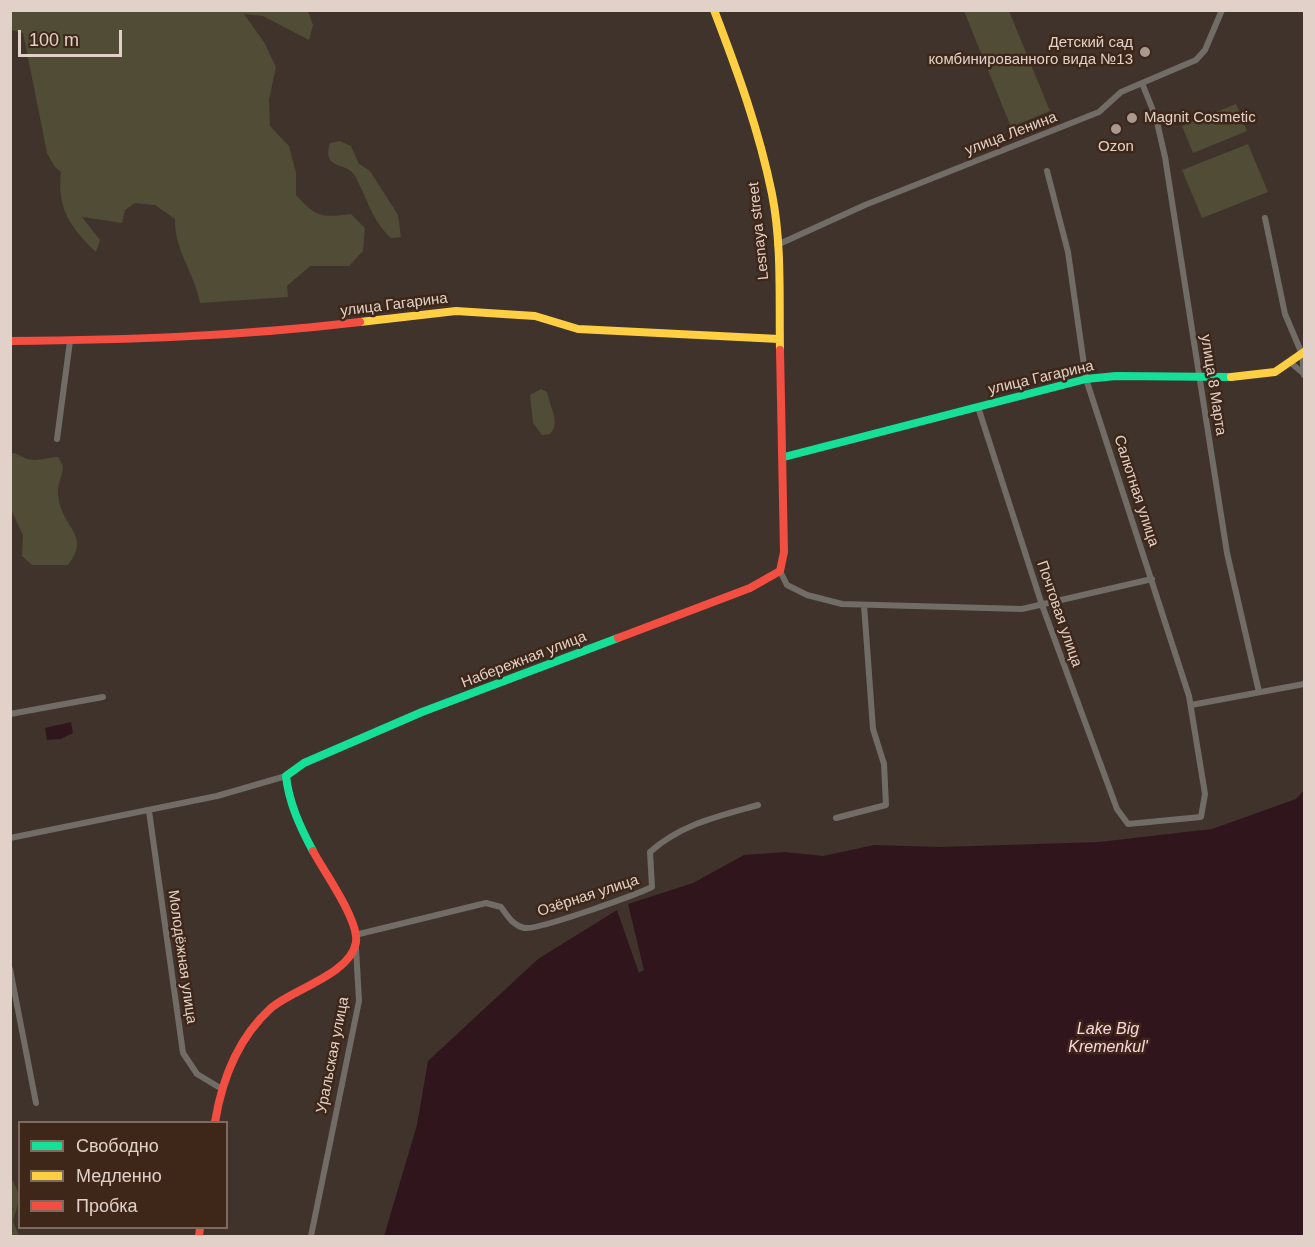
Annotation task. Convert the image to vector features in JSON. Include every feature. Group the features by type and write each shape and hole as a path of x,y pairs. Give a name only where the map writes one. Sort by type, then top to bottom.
{"street":[{"name":"Lesnaya street","path":"714,10 748,99 772,195 777,245 784,457"},
{"name":"улица Ленина","path":"777,245 875,201 1100,112 1121,92 1196,60 1205,50 1222,10"},
{"name":"улица 8 Марта","path":"1142,83 1156,118 1165,157 1227,553 1259,692"},
{"name":"Салютная улица","path":"1047,171 1068,252 1086,379 1191,705 1205,794 1201,817"},
{"path":"1265,218 1286,315 1303,353 1304,375"},
{"name":"улица Гагарина","path":"10,341 139,340 258,334 456,311 535,316 578,329 780,339"},
{"path":"57,439 70,341"},
{"name":"улица Гагарина","path":"784,457 1086,379 1116,376 1247,377 1275,372 1303,353"},
{"path":"1290,362 1304,375"},
{"name":"Почтовая улица","path":"978,407 1042,604 1116,809 1128,824 1201,817"},
{"path":"784,457 784,552 780,571 787,585 807,595 842,604 1022,609 1152,579"},
{"name":"Набережная улица","path":"286,780 304,763 422,712 750,588 780,571"},
{"path":"836,818 886,805 884,764 873,729 864,604"},
{"path":"1191,705 1305,684"},
{"path":"10,714 103,697"},
{"path":"10,838 149,811 286,780"},
{"name":"Уральская улица","path":"286,780 289,800 350,918 355,938 359,1001 311,1236"},
{"name":"Озёрная улица","path":"355,938 486,903 501,907 512,922 525,928 561,919 652,887 650,852 667,836 694,824 759,805"},
{"name":"Молодёжная улица","path":"149,811 183,1053 197,1074 222,1089"},
{"path":"215,1121 222,1089 241,1042 272,1007 291,992 336,970 349,959 355,938"},
{"path":"10,969 36,1104"}],"shaded area":[{"path":"11,10 308,11 313,25 309,40 263,16 244,14 264,42 276,67 269,100 270,126 289,146 296,173 296,195 314,212 326,216 351,214 365,228 363,251 349,266 310,266 287,286 288,297 200,303 181,252 175,219 155,205 135,203 125,210 122,223 82,217 100,240 96,252 72,225 63,207 61,172 55,167 47,153 23,33 11,30"},
{"path":"964,11 1009,11 1050,111 1011,127"},
{"path":"1236,104 1247,131 1193,153 1182,126"},
{"path":"340,141 351,146 359,164 370,171 398,215 401,237 391,238 384,231 374,217 355,176 351,171 332,162 329,158 330,143"},
{"path":"1248,144 1268,192 1202,218 1182,170"},
{"path":"541,389 547,392 555,420 550,434 542,435 533,423 530,395"},
{"path":"15,453 32,460 58,457 63,466 58,490 60,505 73,530 77,545 75,554 68,565 32,565 22,556 23,535 11,510 11,454"},
{"path":"10,1177 18,1194 13,1221 19,1236 11,1236"}],"water":[{"path":"71,722 73,733 61,739 47,740 45,728"},
{"name":"Lake Big Kremenkul'","path":"1304,790 1304,1236 384,1236 417,1125 428,1061 538,959 617,910 639,973 644,970 628,904 693,883 744,855 785,852 823,856 874,845 941,847 1099,842 1212,829 1296,799"}],"traffic: fast":[{"path":"784,457 1086,379 1116,376 1231,377"},
{"path":"313,851 296,815 286,776 304,763 422,712 618,638"}],"traffic: slow":[{"path":"714,10 754,123 772,194 779,252 780,350"},
{"path":"360,322 456,311 535,316 578,329 779,339"},
{"path":"1231,377 1275,372 1304,352"}],"traffic: jam":[{"path":"10,341 185,336 272,331 360,322"},
{"path":"618,638 750,588 780,571 784,552 780,350"},
{"path":"215,1121 227,1075 249,1032 271,1008 333,972 344,963 352,953 356,942 347,909 313,851"},
{"path":"199,1236 200,1229"}],"place":[{"name":"Детский сад комбинированного вида №13","path":"1145,52"},
{"name":"Magnit Cosmetic","path":"1132,118"},
{"name":"Ozon","path":"1116,129"}]}
